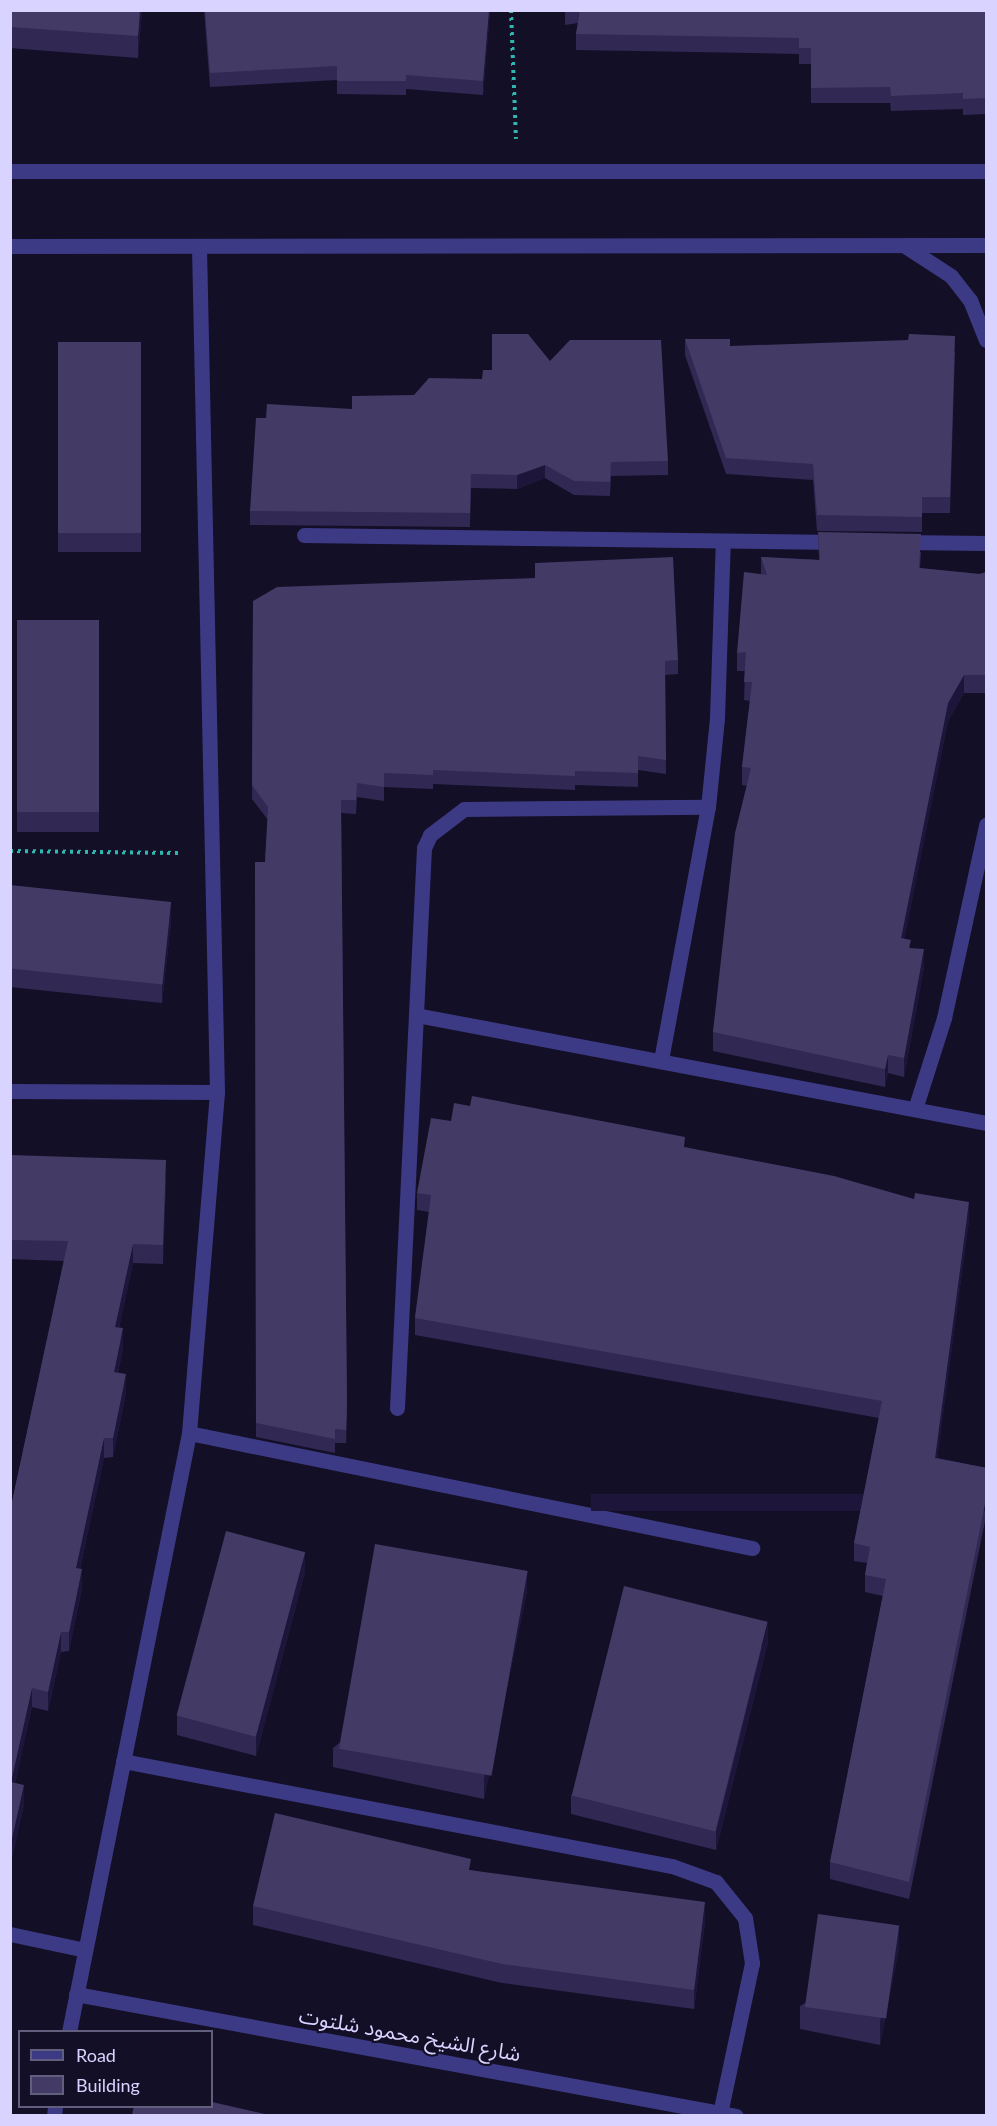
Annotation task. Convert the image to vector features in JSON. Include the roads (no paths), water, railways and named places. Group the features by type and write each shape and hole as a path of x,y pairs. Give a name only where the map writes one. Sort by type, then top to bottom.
{"street":[{"path":"10,171 987,171"},
{"path":"900,244 951,276 970,300 987,340"},
{"path":"10,246 987,245"},
{"path":"69,2030 189,1433 217,1092 199,246"},
{"path":"304,535 855,542"},
{"path":"661,1060 708,807 717,718 723,541"},
{"path":"879,542 987,543"},
{"path":"398,1408 424,849 450,815 464,809 708,807"},
{"path":"915,1109 944,1018 987,825"},
{"path":"417,1015 987,1123"},
{"path":"10,1091 217,1092"},
{"path":"189,1433 752,1548"},
{"path":"123,1761 672,1866 716,1882 746,1918 752,1963 728,2114"},
{"path":"10,1934 85,1950"},
{"name":"شارع الشيخ محمود شلتوت","path":"76,1994 680,2111 728,2114"}]}
